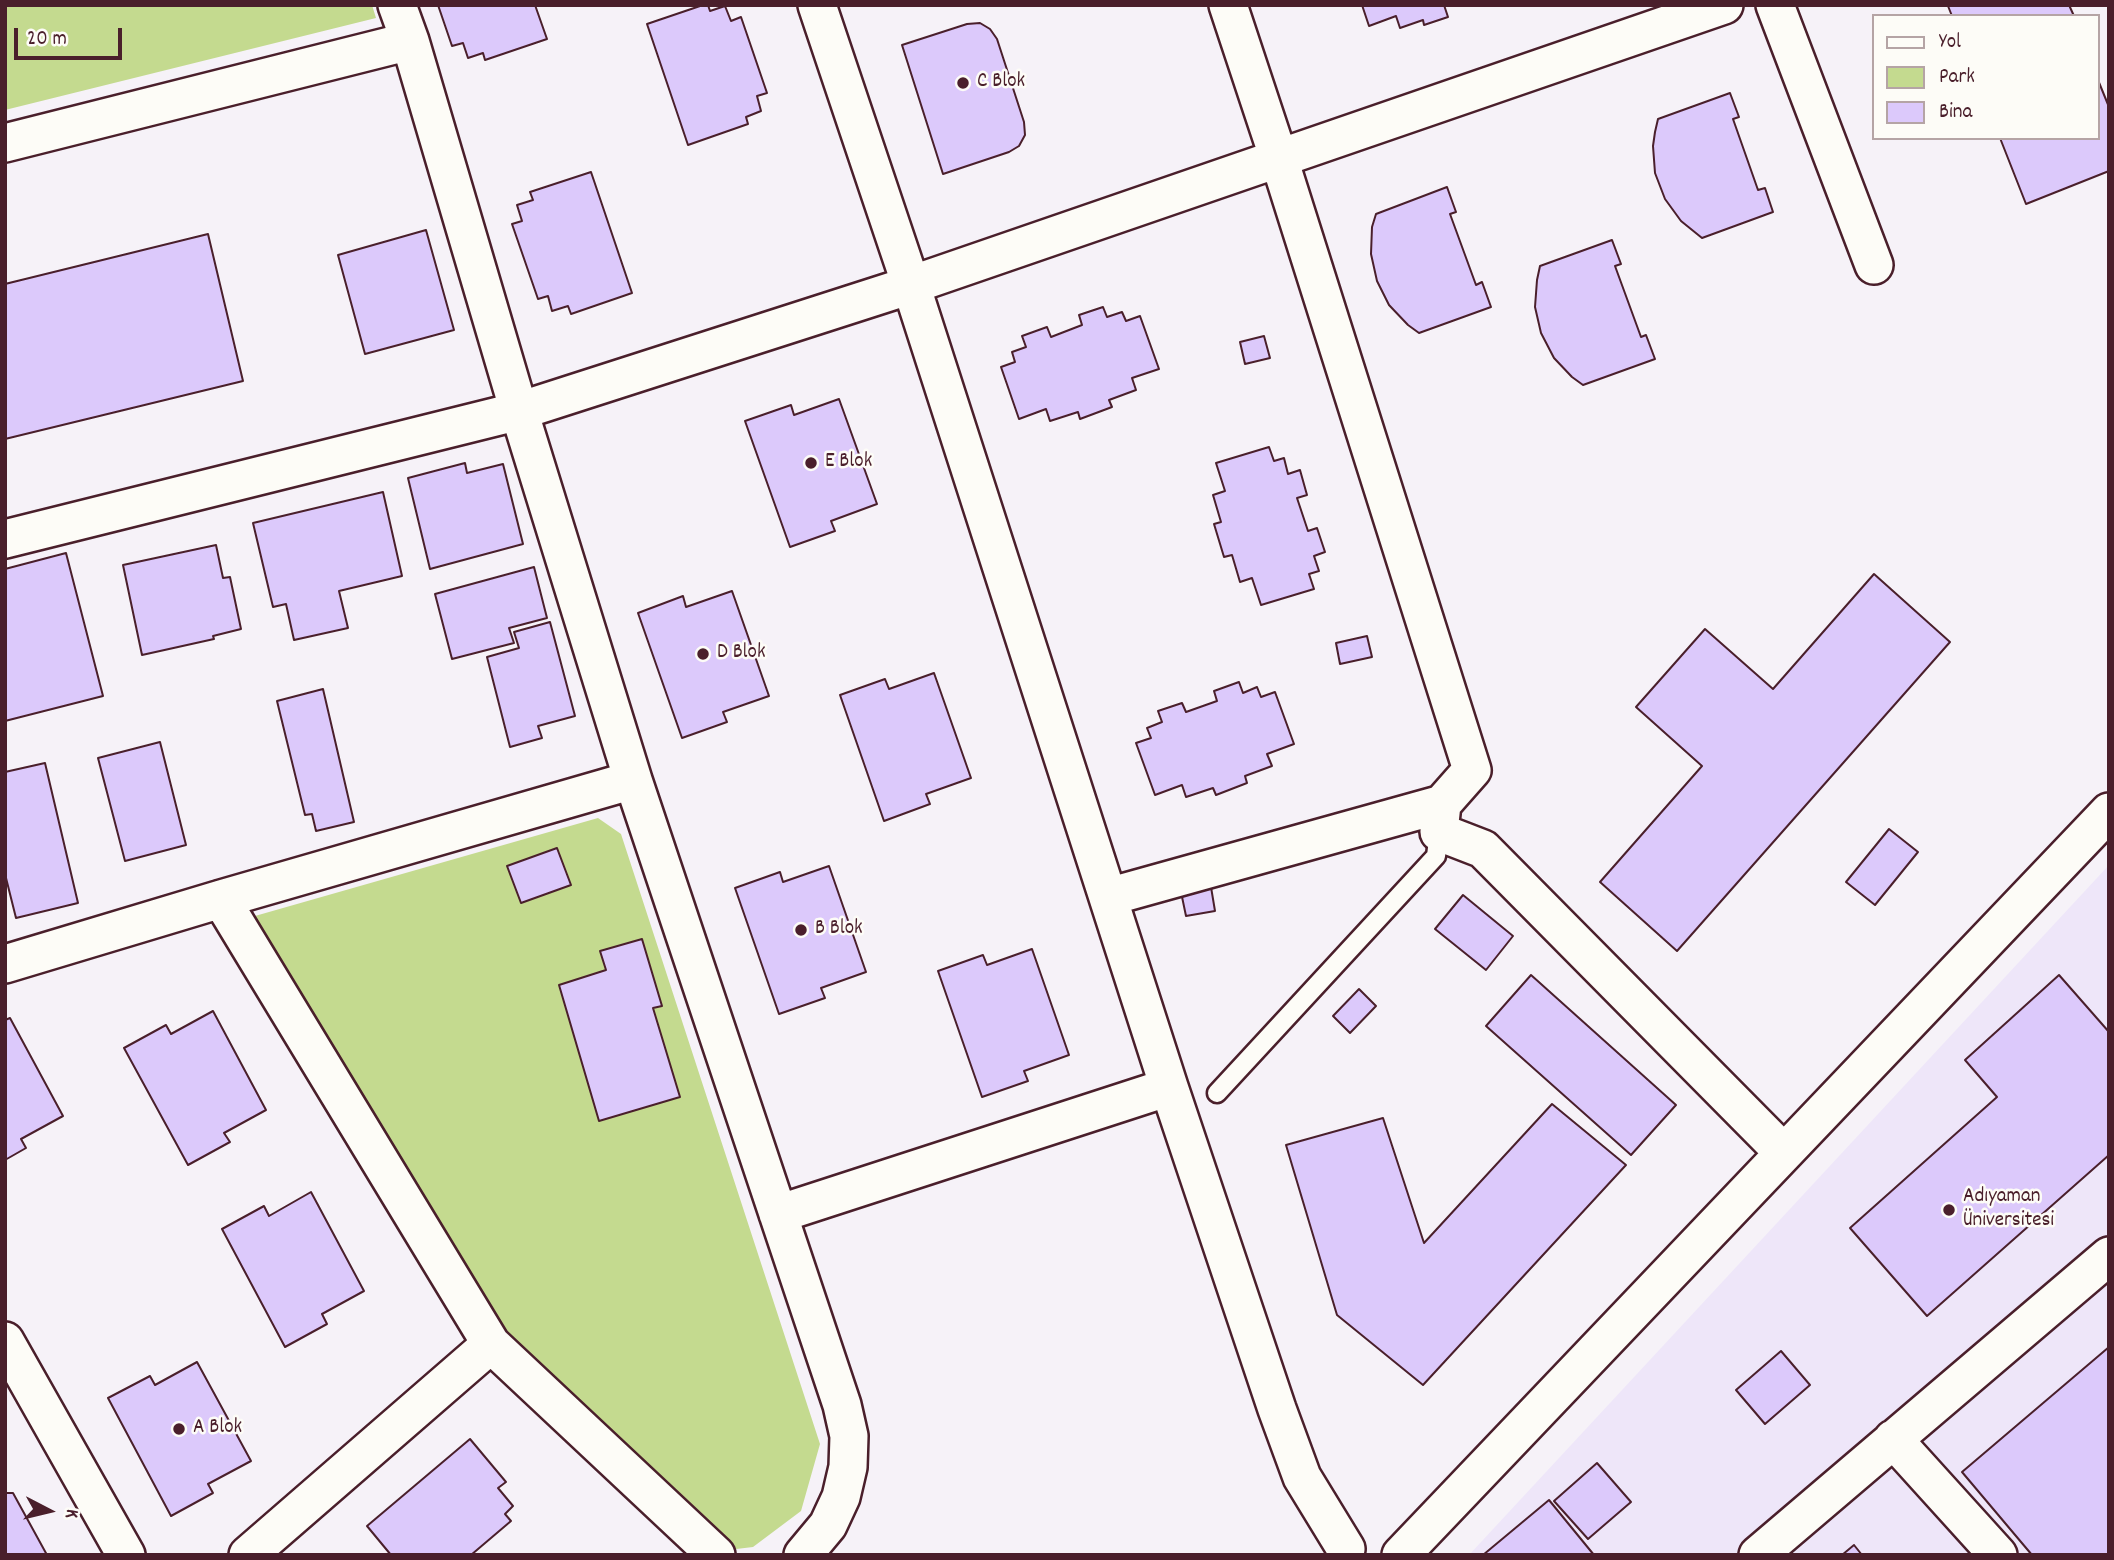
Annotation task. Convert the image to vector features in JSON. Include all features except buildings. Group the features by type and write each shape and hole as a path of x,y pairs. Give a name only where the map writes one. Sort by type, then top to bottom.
{"street":[{"path":"397,5 633,780 842,1405 849,1436 848,1467 841,1497 828,1525 803,1555"},
{"path":"817,5 911,285 1169,1087 1277,1409 1302,1477 1347,1553"},
{"path":"1108,897 1441,818 1472,770 1228,5"},
{"path":"5,539 519,411 911,285 1724,5"},
{"path":"1775,5 1874,265"},
{"path":"5,143 410,41"},
{"path":"5,964 633,780"},
{"path":"1401,1555 2109,812"},
{"path":"1441,818 1483,849 1784,1153"},
{"path":"221,899 491,1344 716,1555"},
{"path":"778,1214 1169,1087"},
{"path":"1758,1555 2109,1256"},
{"path":"5,1341 126,1555"},
{"path":"248,1555 491,1344"},
{"path":"1893,1439 1998,1555"}],"lane":[{"path":"1217,1093 1436,856 1441,818"}],"shaded area":[{"name":"Adıyaman Üniversitesi","path":"2109,865 2109,1555 1469,1555"}],"green space":[{"path":"5,5 372,5 376,18 5,110"},
{"path":"598,818 621,834 820,1444 801,1511 753,1547 728,1550 524,1354 480,1302 255,916"}],"place":[{"name":"C Blok","path":"963,83"},
{"name":"E Blok","path":"811,463"},
{"name":"D Blok","path":"703,654"},
{"name":"B Blok","path":"801,930"},
{"name":"Adıyaman Üniversitesi","path":"1949,1210"},
{"name":"A Blok","path":"179,1429"}]}
